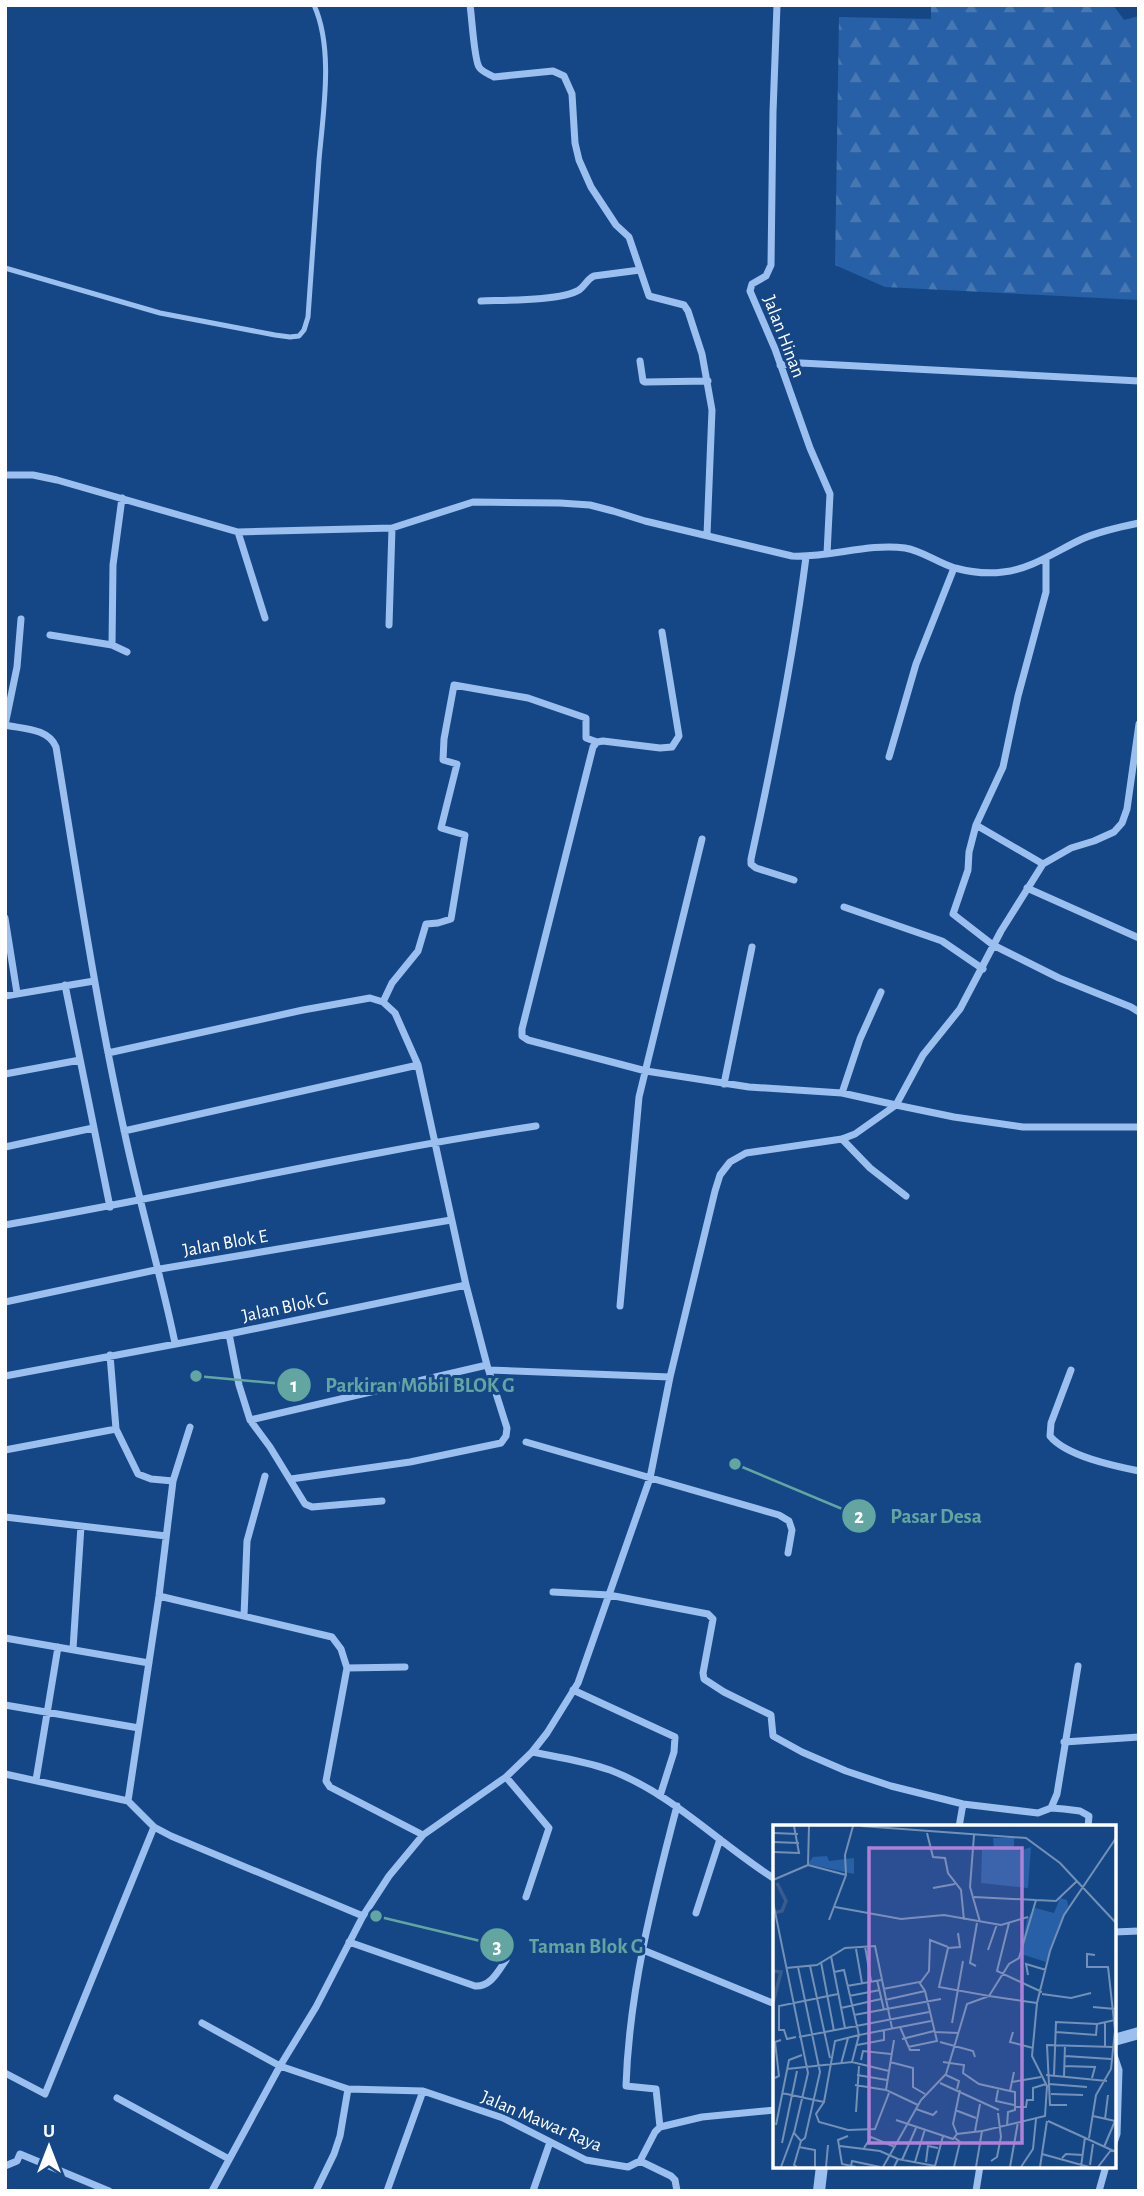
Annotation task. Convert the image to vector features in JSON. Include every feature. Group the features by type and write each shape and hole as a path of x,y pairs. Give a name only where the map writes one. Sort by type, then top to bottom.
{"street":[{"path":"470,5 479,67 485,72 494,77 553,71 564,76 572,94 575,143 579,160 591,187 616,225 629,237 649,296 684,306 688,311 702,354 712,411 708,535"},
{"name":"Jalan Hinan","path":"778,5 773,112 771,265 766,275 752,284 750,291 830,494 827,554"},
{"path":"481,301 567,295 582,289 590,277 640,270"},
{"path":"640,360 645,382 708,381"},
{"path":"780,365 801,363 1139,381"},
{"path":"5,475 33,475 237,532 392,528 473,502 560,503 590,505 780,554 806,557 870,548 907,548 954,568 986,573 1022,569 1084,538 1139,523"},
{"path":"111,645 113,565 122,498"},
{"path":"389,625 392,528"},
{"path":"237,532 265,618"},
{"path":"794,880 756,868 751,864 751,859 776,745 806,557"},
{"path":"1046,558 1046,592 1018,696 1003,767 976,825 969,852 968,870 953,914 993,945 1059,978 1139,1012"},
{"path":"889,757 916,664 954,568"},
{"path":"21,619 17,667 5,725 46,733 56,747 108,1052 124,1131 160,1269 175,1343"},
{"path":"383,1002 392,983 418,951 426,924 451,919 465,835 441,828 457,764 443,760 454,685 528,698 586,718 586,738 597,742 672,747 679,736 662,632"},
{"path":"50,635 111,645 127,652"},
{"path":"212,2191 316,2007 363,1916 390,1875 423,1835 506,1777 532,1752 578,1683 650,1478 670,1377 720,1175 730,1162 746,1153 842,1139 855,1134 896,1105 923,1055 960,1009 983,969 993,945 1043,864 1071,848 1114,832 1122,823 1127,808 1139,724"},
{"path":"597,742 593,747 525,1015 523,1036 528,1040 646,1071 724,1084 842,1093 954,1117 1023,1127 1139,1127"},
{"path":"976,825 1043,864"},
{"path":"620,1306 639,1097 702,839"},
{"path":"1027,888 1139,938"},
{"path":"844,907 942,941 983,969"},
{"path":"5,918 17,993"},
{"path":"724,1084 752,947"},
{"path":"5,996 94,981"},
{"path":"65,985 110,1207"},
{"path":"842,1093 860,1039 881,992"},
{"path":"108,1052 370,998 383,1002 395,1013 418,1065 466,1285 507,1428 506,1436 501,1443 410,1462 291,1479"},
{"path":"5,1074 80,1060"},
{"path":"124,1131 418,1065"},
{"path":"5,1225 110,1207 436,1141 536,1126"},
{"path":"5,1147 93,1128"},
{"path":"842,1139 870,1168 906,1196"},
{"name":"Jalan Blok E","path":"5,1302 160,1269 451,1220"},
{"name":"Jalan Blok G","path":"5,1377 466,1285"},
{"path":"229,1334 239,1385 250,1420 308,1506 382,1501"},
{"path":"110,1355 116,1429 138,1474 151,1479 173,1481"},
{"path":"250,1420 488,1368 670,1377"},
{"path":"1071,1370 1051,1423 1049,1436 1055,1442 1098,1461 1139,1471"},
{"path":"128,1801 159,1596 173,1481 190,1427"},
{"path":"5,1450 116,1429"},
{"path":"526,1442 779,1515 789,1521 792,1530 788,1553"},
{"path":"244,1616 247,1541 265,1476"},
{"path":"5,1517 166,1536"},
{"path":"73,1648 81,1526"},
{"path":"553,1592 609,1595 708,1614 713,1619 704,1679 771,1715 773,1736 784,1744 822,1761 879,1782 963,1804 1038,1812 1051,1808 1080,1811 1089,1816 1088,1825"},
{"path":"159,1596 332,1637 341,1648 347,1668 326,1781 330,1787 423,1835"},
{"path":"5,1637 149,1663"},
{"path":"36,1780 58,1647"},
{"path":"1051,1808 1057,1794 1078,1666"},
{"path":"347,1668 405,1667"},
{"path":"573,1690 674,1735 674,1752 660,1796"},
{"path":"5,1704 139,1728"},
{"path":"1065,1742 1139,1737"},
{"path":"532,1752 609,1770 660,1796 773,1878"},
{"path":"5,1774 128,1801 154,1827 171,1836 363,1916"},
{"path":"506,1777 549,1828 526,1897"},
{"path":"960,1825 963,1804"},
{"path":"660,2127 656,2089 626,2086 627,2058 643,1950 677,1806"},
{"path":"5,2073 45,2094 154,1827"},
{"path":"696,1913 720,1839"},
{"path":"1116,1932 1139,1931"},
{"path":"349,1942 475,1986 483,1986 491,1981 506,1960"},
{"path":"643,1950 773,2003"},
{"name":"Jalan Mawar Raya","path":"202,2023 281,2066 348,2089 423,2091 503,2118 586,2160 628,2167 640,2161"},
{"path":"1116,2039 1139,2033"},
{"path":"1116,2061 1119,2070 1116,2137"},
{"path":"316,2191 340,2136 348,2089"},
{"path":"387,2191 423,2091"},
{"path":"117,2098 229,2159"},
{"path":"677,2191 675,2180 671,2176 640,2161 660,2127 702,2117 773,2109"},
{"path":"533,2191 550,2142"},
{"path":"5,2166 17,2161 20,2154 109,2191"},
{"path":"819,2191 822,2168"},
{"path":"976,2191 980,2168"},
{"path":"1099,2191 1106,2168"}],"lane":[{"path":"5,268 160,313 282,336 299,336 308,317 324,97 325,41 322,23 314,5"}],"green space":[{"path":"931,5 1113,5 1124,20 1139,16 1139,300 885,287 835,265 839,17 931,19"}],"place":[{"name":"Parkiran Mobil BLOK G","path":"196,1376"},
{"name":"Pasar Desa","path":"735,1464"},
{"name":"Taman Blok G","path":"376,1916"}]}
